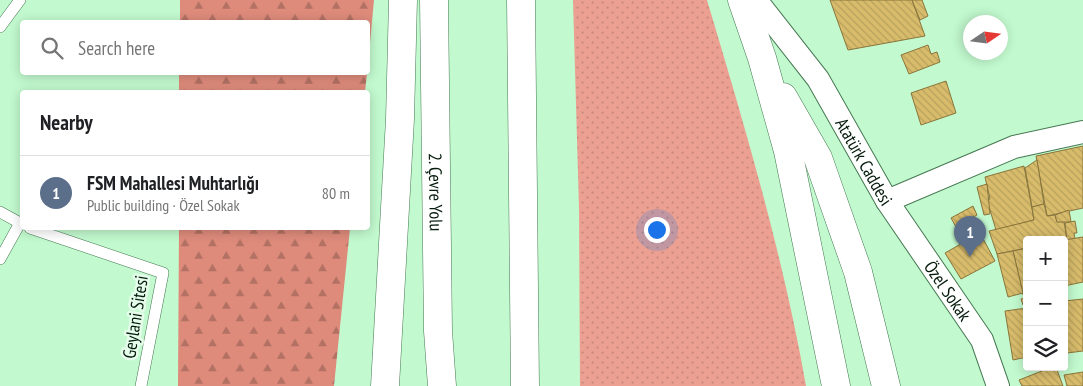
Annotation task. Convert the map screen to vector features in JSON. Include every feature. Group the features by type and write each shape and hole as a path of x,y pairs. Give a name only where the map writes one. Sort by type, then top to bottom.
{"main road":[{"path":"385,386 399,138 403,0"},
{"name":"2. Çevre Yolu","path":"434,0 438,331 442,386"},
{"path":"521,0 525,386"},
{"path":"521,106 526,0"},
{"path":"742,0 762,58 788,151 836,386"},
{"path":"762,58 818,158 858,272 886,386"}],"street":[{"name":"Atatürk Caddesi","path":"756,0 818,79 887,201 1014,147 1083,132"},
{"name":"Özel Sokak","path":"887,201 982,340 998,386"}],"lane":[{"path":"0,27 20,0"},
{"name":"Geylani Sitesi","path":"0,212 20,223"},
{"path":"0,259 20,230"},
{"name":"Geylani Sitesi","path":"39,230 163,272 141,386"}],"shaded area":[{"path":"573,0 707,0 775,240 806,386 580,386 579,208"}],"green space":[{"path":"180,0 374,0 370,43 370,20 180,20"},
{"path":"179,75 367,75 365,90 179,90"},
{"path":"179,230 350,230 334,386 178,386"}],"building":[{"path":"830,0 912,0 925,36 848,50"},
{"path":"912,0 922,0 928,16 920,20"},
{"path":"928,45 931,54 937,52 940,62 909,74 901,55"},
{"path":"946,81 956,113 921,125 911,93"},
{"path":"1083,146 1083,208 1047,216 1036,156"},
{"path":"1037,160 1044,204 1032,207 1025,168"},
{"path":"1024,166 1034,220 996,230 987,200 990,199 985,177"},
{"path":"987,184 990,214 984,215 977,187"},
{"path":"1044,204 1047,216 1055,215 1057,222 1064,221 1066,236 1023,236 1023,249 997,254 989,231 1034,220 1032,207"},
{"path":"973,206 977,215 956,227 951,218"},
{"path":"1069,210 1071,222 1057,222 1055,215"},
{"path":"1075,221 1077,233 1074,233 1075,239 1068,240 1065,223"},
{"path":"980,233 995,261 961,279 945,253"},
{"path":"1083,237 1083,282 1068,285 1068,281 1068,239"},
{"path":"1023,249 1023,295 1013,251"},
{"path":"1013,251 1023,293 1008,297 997,254"},
{"path":"1083,299 1083,351 1068,353 1068,301"},
{"path":"1023,309 1023,358 1013,360 1005,311"},
{"path":"1042,371 1057,371 1063,386 1022,386 1019,380"},
{"path":"1083,372 1083,386 1067,386 1064,375"}],"place":[{"name":"FSM Mahallesi Muhtarlığı","path":"970,257"}]}
